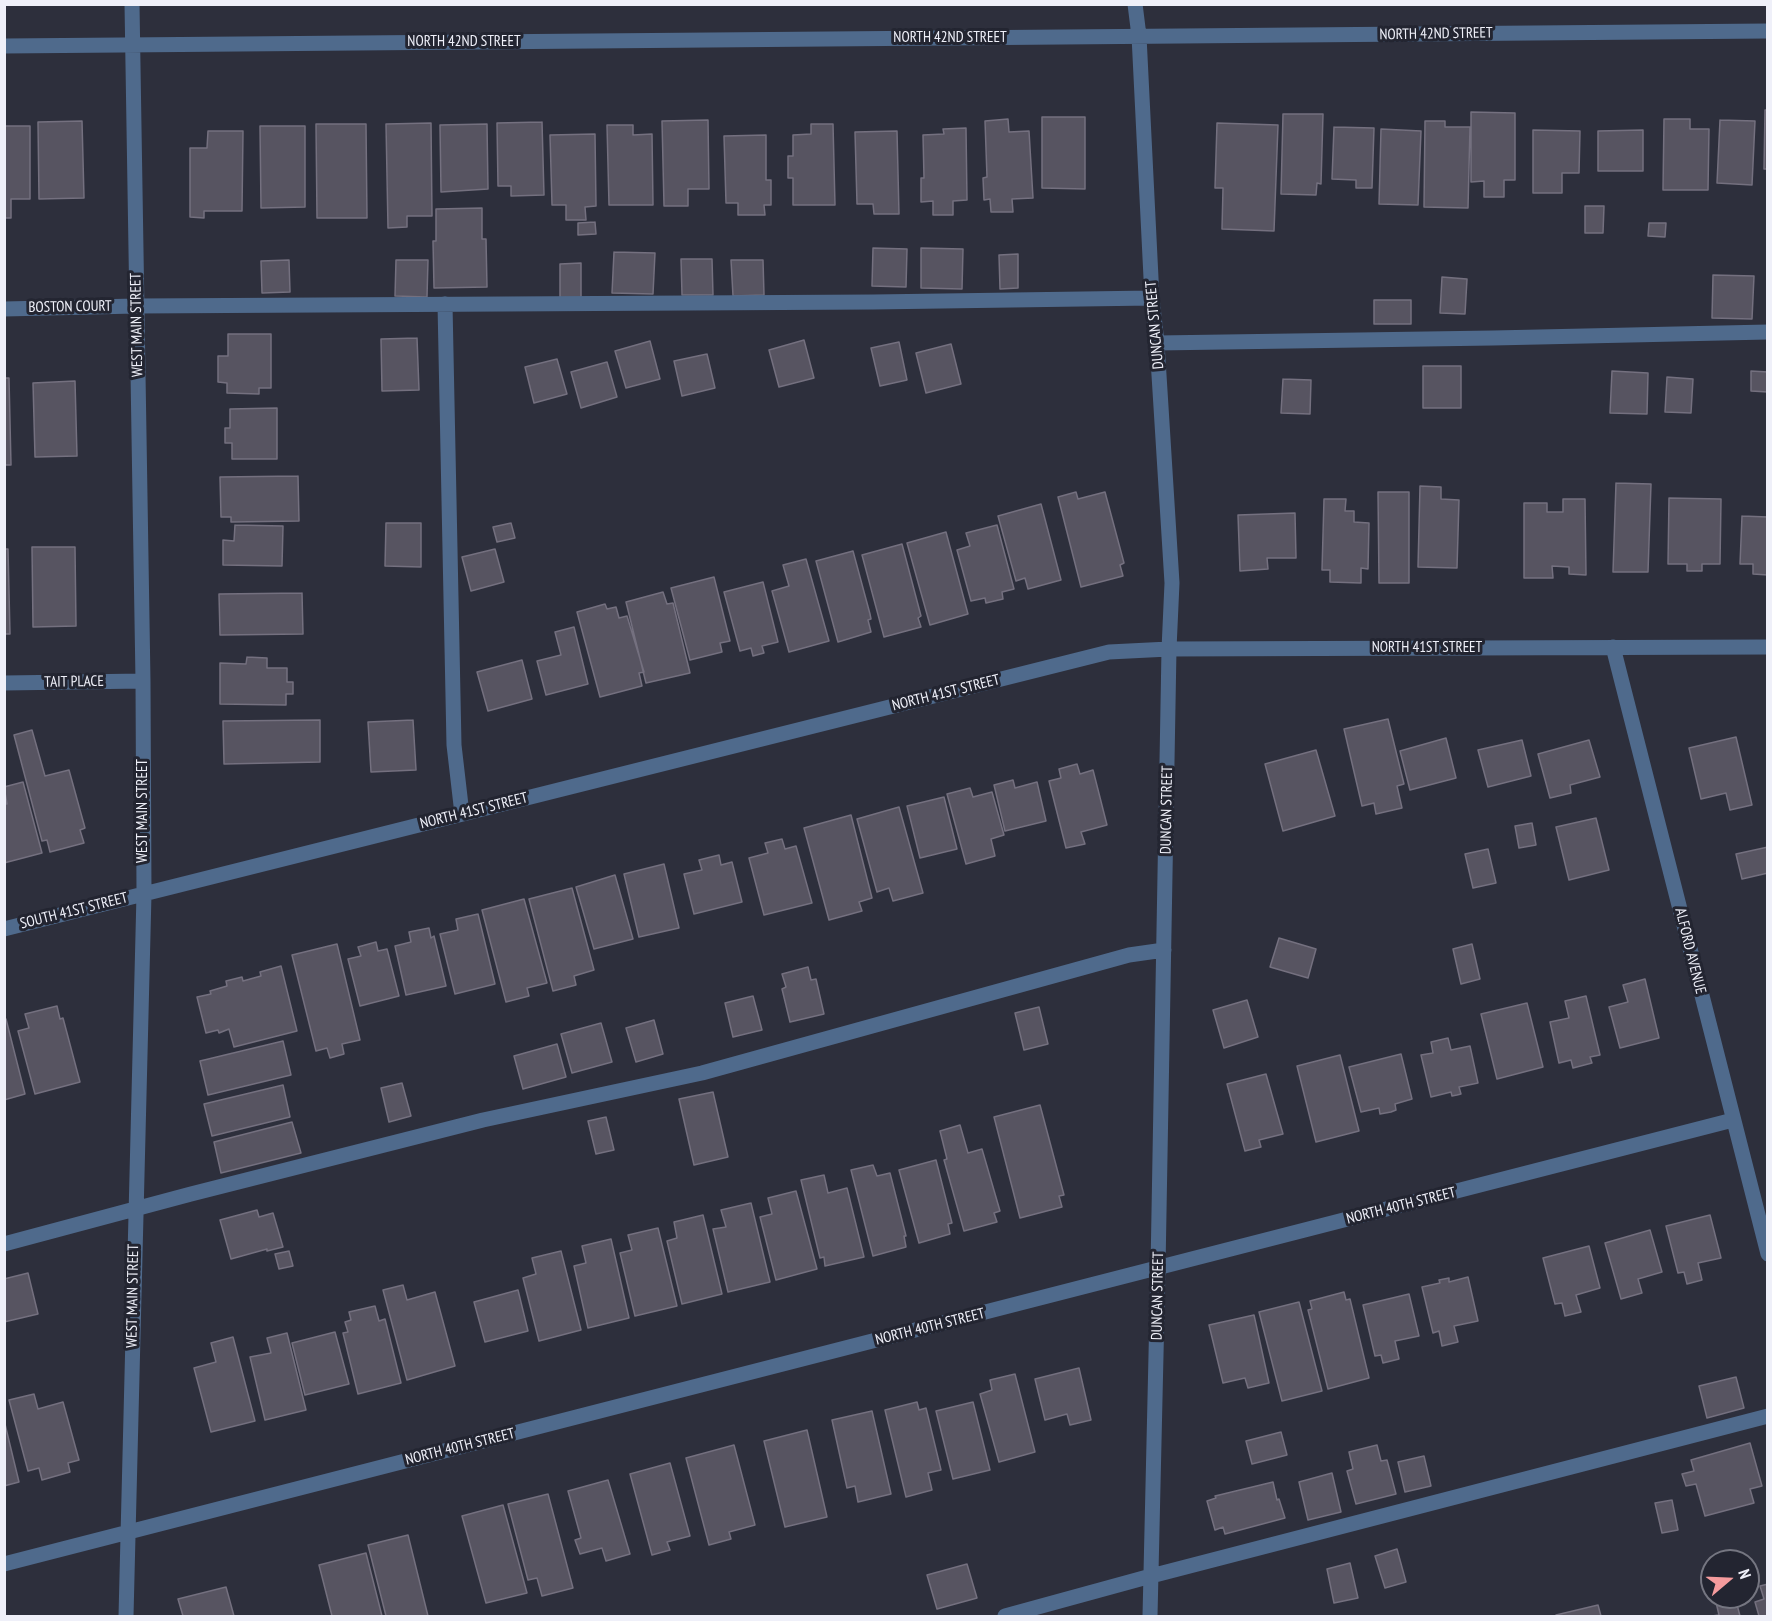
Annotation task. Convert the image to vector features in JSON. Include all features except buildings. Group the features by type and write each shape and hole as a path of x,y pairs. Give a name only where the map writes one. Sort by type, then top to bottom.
{"street":[{"name":"WEST MAIN STREET","path":"126,1617 144,894 143,681 132,4"},
{"name":"DUNCAN STREET","path":"1136,4 1152,298 1157,343 1172,583 1150,1617"},
{"name":"NORTH 42ND STREET","path":"4,46 1767,31"},
{"name":"BOSTON COURT","path":"4,309 1152,298"},
{"path":"445,304 454,745 462,814"},
{"path":"1157,343 1767,332"},
{"name":"ALFORD AVENUE","path":"1613,647 1767,1254"},
{"name":"NORTH 41ST STREET","path":"144,894 1109,652 1169,649 1767,647"},
{"name":"TAIT PLACE","path":"4,682 143,681"},
{"name":"SOUTH 41ST STREET","path":"4,929 144,894"},
{"path":"4,1244 483,1120 702,1073 1129,955 1164,950"},
{"name":"NORTH 40TH STREET","path":"4,1564 1733,1120"},
{"path":"1005,1617 1151,1576 1767,1416"}]}
